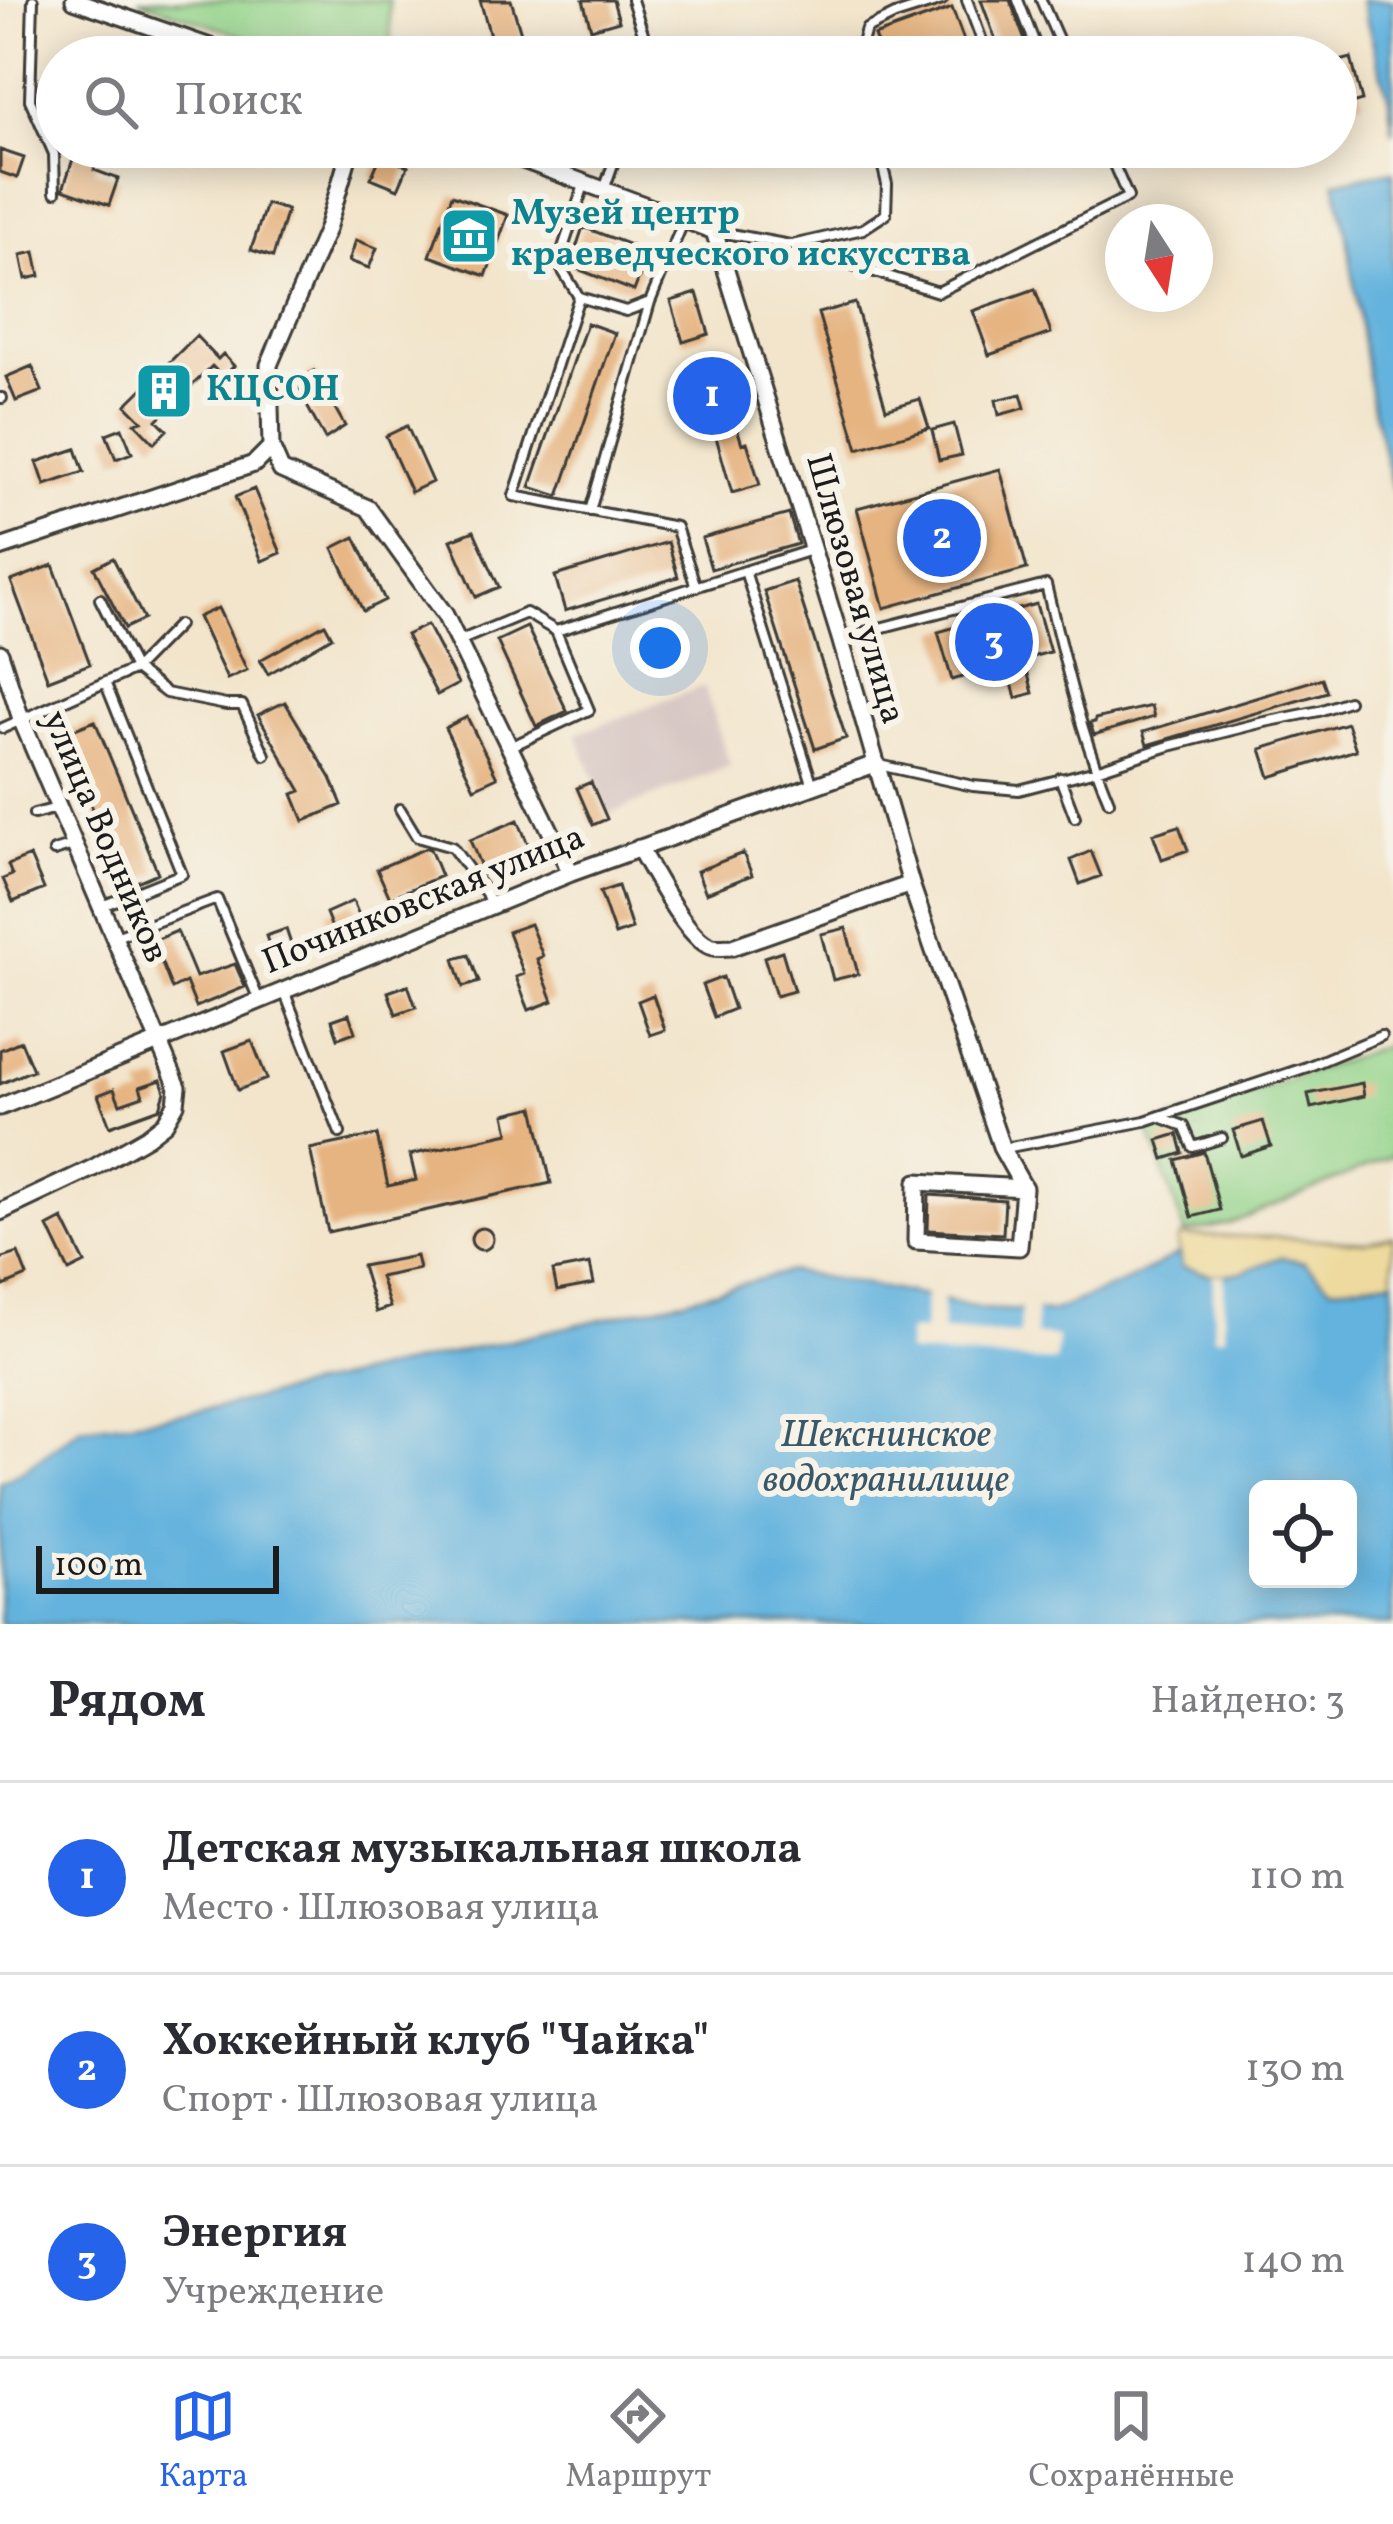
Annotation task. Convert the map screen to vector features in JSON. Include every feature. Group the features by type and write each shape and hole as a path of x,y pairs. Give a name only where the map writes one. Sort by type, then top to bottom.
{"street":[{"path":"74,0 178,36"},
{"path":"345,168 327,229 269,365 271,446 281,470 368,508 445,614 571,873"},
{"path":"543,168 714,231"},
{"name":"Шлюзовая улица","path":"714,231 911,884 1002,1149 1024,1188"},
{"path":"0,548 254,464 271,446"},
{"name":"улица Водников","path":"0,1212 93,1168 165,1124 176,1104 178,1087 21,719 1,657"},
{"name":"Починковская улица","path":"0,1107 571,873 874,764"},
{"path":"639,848 686,924 712,947 732,946 911,884"},
{"path":"917,1182 1024,1188 1019,1247 916,1241 917,1182"}],"lane":[{"path":"32,0 30,100 36,114"},
{"path":"632,0 643,36"},
{"path":"864,36 866,29 941,0"},
{"path":"967,0 980,36"},
{"path":"1018,0 1032,36"},
{"path":"1041,0 1057,36"},
{"path":"54,168 55,192"},
{"path":"604,191 612,168"},
{"path":"790,245 863,229 886,214 883,168"},
{"path":"714,231 790,245 938,292 1128,197 1115,168"},
{"path":"585,184 558,263 579,297 626,310 650,302"},
{"path":"590,511 650,302 684,220"},
{"path":"579,297 514,496 676,527 696,587"},
{"path":"556,631 812,550"},
{"path":"745,571 813,786"},
{"path":"840,638 1046,586 1072,692 1109,801"},
{"path":"100,599 135,669 166,694 242,706 265,755"},
{"path":"458,641 526,613 556,631 589,710 510,748"},
{"path":"3,728 135,669 178,625"},
{"path":"100,907 182,874 104,682"},
{"path":"874,764 973,786 1019,790 1348,701"},
{"path":"1060,778 1075,817"},
{"path":"34,814 58,807"},
{"path":"400,809 417,837 452,847 486,893 490,906"},
{"path":"54,851 74,844"},
{"path":"113,938 218,899 258,1000"},
{"path":"284,990 340,1133"},
{"path":"1002,1149 1159,1117 1382,1036"},
{"path":"1159,1117 1184,1126 1193,1147 1222,1138"}],"shaded area":[{"path":"704,686 730,766 609,814 577,734"}],"green space":[{"path":"138,0 389,0 391,36 242,36"},
{"path":"1389,1045 1393,1156 1230,1224 1185,1233 1148,1128"}],"sand":[{"path":"1181,1236 1367,1242 1393,1236 1393,1280 1331,1287 1304,1262 1281,1257 1243,1272 1213,1275 1181,1267"}],"water":[{"path":"1361,0 1393,0 1393,133 1388,96"},
{"path":"1393,171 1393,491 1371,399 1335,182"},
{"name":"Шекснинское водохранилище","path":"1180,1253 1182,1267 1213,1275 1243,1272 1281,1257 1304,1262 1331,1287 1393,1280 1393,1624 0,1624 0,1482 82,1427 188,1414 667,1304 789,1271 983,1309 1051,1312 1126,1282"}],"pier":[{"path":"1213,1275 1224,1275 1224,1336 1214,1336"},
{"path":"926,1291 943,1294 942,1331 1019,1335 1021,1305 1037,1305 1035,1335 1058,1337 1056,1362 907,1353 908,1331 923,1331"}],"building":[{"path":"480,0 511,0 522,36 490,36"},
{"path":"583,0 613,0 619,21 591,29"},
{"path":"981,0 1010,0 1023,36 994,36"},
{"path":"952,8 962,36 874,36"},
{"path":"0,150 24,158 17,178 0,172"},
{"path":"70,168 95,168 118,179 109,205 63,189"},
{"path":"375,168 407,168 398,189 371,178"},
{"name":"Музей центр краеведческого искусства","path":"452,195 508,215 486,276 430,256"},
{"path":"266,204 287,210 273,257 251,250"},
{"path":"583,227 649,252 634,291 570,266"},
{"path":"356,240 377,248 369,268 349,261"},
{"path":"35,252 40,276 26,279 21,255"},
{"path":"1035,289 1051,333 989,355 973,311"},
{"path":"697,293 709,334 683,342 671,301"},
{"path":"855,303 886,409 920,399 929,428 858,449 818,313"},
{"path":"587,323 615,333 559,496 530,487"},
{"name":"КЦСОН","path":"196,336 218,359 223,354 234,366 223,377 212,366 157,420 167,430 154,443 126,405"},
{"path":"716,360 760,485 732,493 714,430 708,432 688,368"},
{"path":"32,366 42,391 16,401 6,377"},
{"path":"314,371 345,426 325,439 294,382"},
{"path":"1021,394 1025,408 999,415 996,400"},
{"path":"954,424 962,455 939,460 932,430"},
{"path":"407,426 432,482 411,492 386,436"},
{"path":"122,428 132,453 116,459 106,434"},
{"path":"76,449 84,472 45,485 37,462"},
{"path":"1000,469 1027,569 884,608 857,508"},
{"path":"254,489 281,553 262,561 235,497"},
{"path":"789,514 798,544 711,569 702,538"},
{"path":"474,531 499,587 476,597 451,540"},
{"path":"355,537 385,600 363,611 333,548"},
{"path":"668,542 678,577 565,611 555,576"},
{"path":"113,558 144,619 125,628 94,568"},
{"path":"53,565 90,664 48,680 11,581"},
{"path":"795,581 846,738 815,749 764,591"},
{"path":"1036,604 1050,652 1024,659 1033,693 1016,698 1007,665 952,680 938,632"},
{"path":"218,608 247,670 227,679 198,617"},
{"path":"325,624 332,637 268,674 260,660"},
{"path":"427,625 458,684 437,695 406,635"},
{"path":"527,627 567,711 536,726 497,641"},
{"path":"1322,678 1327,692 1147,745 1143,732"},
{"path":"285,702 342,805 304,821 293,794 301,791 258,715"},
{"path":"1151,706 1154,717 1094,735 1090,723 1095,719"},
{"path":"467,717 497,777 474,788 445,728"},
{"path":"95,721 158,873 125,887 62,734"},
{"path":"1347,723 1356,750 1270,777 1261,749"},
{"path":"591,782 607,819 593,825 577,788"},
{"path":"518,820 532,854 484,874 470,840"},
{"path":"1179,826 1188,850 1162,859 1153,834"},
{"path":"426,848 441,876 390,898 377,869"},
{"path":"1091,851 1101,876 1080,884 1071,860"},
{"path":"743,853 752,875 706,893 697,871"},
{"path":"30,856 44,889 13,902 3,879 12,875 8,865"},
{"path":"618,886 632,929 615,935 600,892"},
{"path":"353,901 366,932 338,943 326,913"},
{"path":"530,924 553,1001 529,1010 516,977 524,974 508,932"},
{"path":"846,928 858,974 833,980 821,934"},
{"path":"286,929 294,953 274,959 266,936"},
{"path":"177,931 196,977 235,964 245,987 196,1007 186,982 172,989 153,941"},
{"path":"782,951 794,991 776,996 764,957"},
{"path":"469,955 479,982 463,987 454,959"},
{"path":"723,977 734,1009 714,1017 702,985"},
{"path":"408,985 416,1007 396,1014 388,992"},
{"path":"653,995 665,1030 650,1035 638,1001"},
{"path":"349,1014 355,1032 338,1038 332,1020"},
{"path":"21,1041 33,1070 0,1084 0,1050"},
{"path":"252,1041 267,1079 238,1090 224,1051"},
{"path":"161,1080 165,1092 160,1108 110,1126 98,1095 114,1089 120,1104 143,1096 140,1087"},
{"path":"1362,1083 1364,1096 1311,1108 1308,1094"},
{"path":"534,1107 551,1183 328,1232 310,1149 377,1135 388,1186 416,1180 410,1155 509,1133 505,1114"},
{"path":"1263,1121 1271,1146 1241,1156 1233,1130"},
{"path":"1178,1134 1183,1153 1164,1159 1158,1140"},
{"path":"1204,1152 1220,1210 1192,1217 1176,1160"},
{"path":"929,1195 1005,1200 1003,1234 928,1230"},
{"path":"63,1219 85,1263 69,1271 48,1227"},
{"path":"482,1228 493,1239 482,1250 471,1239"},
{"path":"18,1253 27,1276 4,1286 0,1259"},
{"path":"416,1256 419,1269 380,1277 390,1307 376,1312 362,1266"},
{"path":"590,1264 594,1284 557,1291 553,1271"}],"place":[{"name":"Музей центр краеведческого искусства","path":"469,236"},
{"name":"КЦСОН","path":"164,391"},
{"name":"Детская музыкальная школа","path":"712,396"},
{"name":"Хоккейный клуб \"Чайка\"","path":"942,538"},
{"name":"Энергия","path":"994,642"}]}
